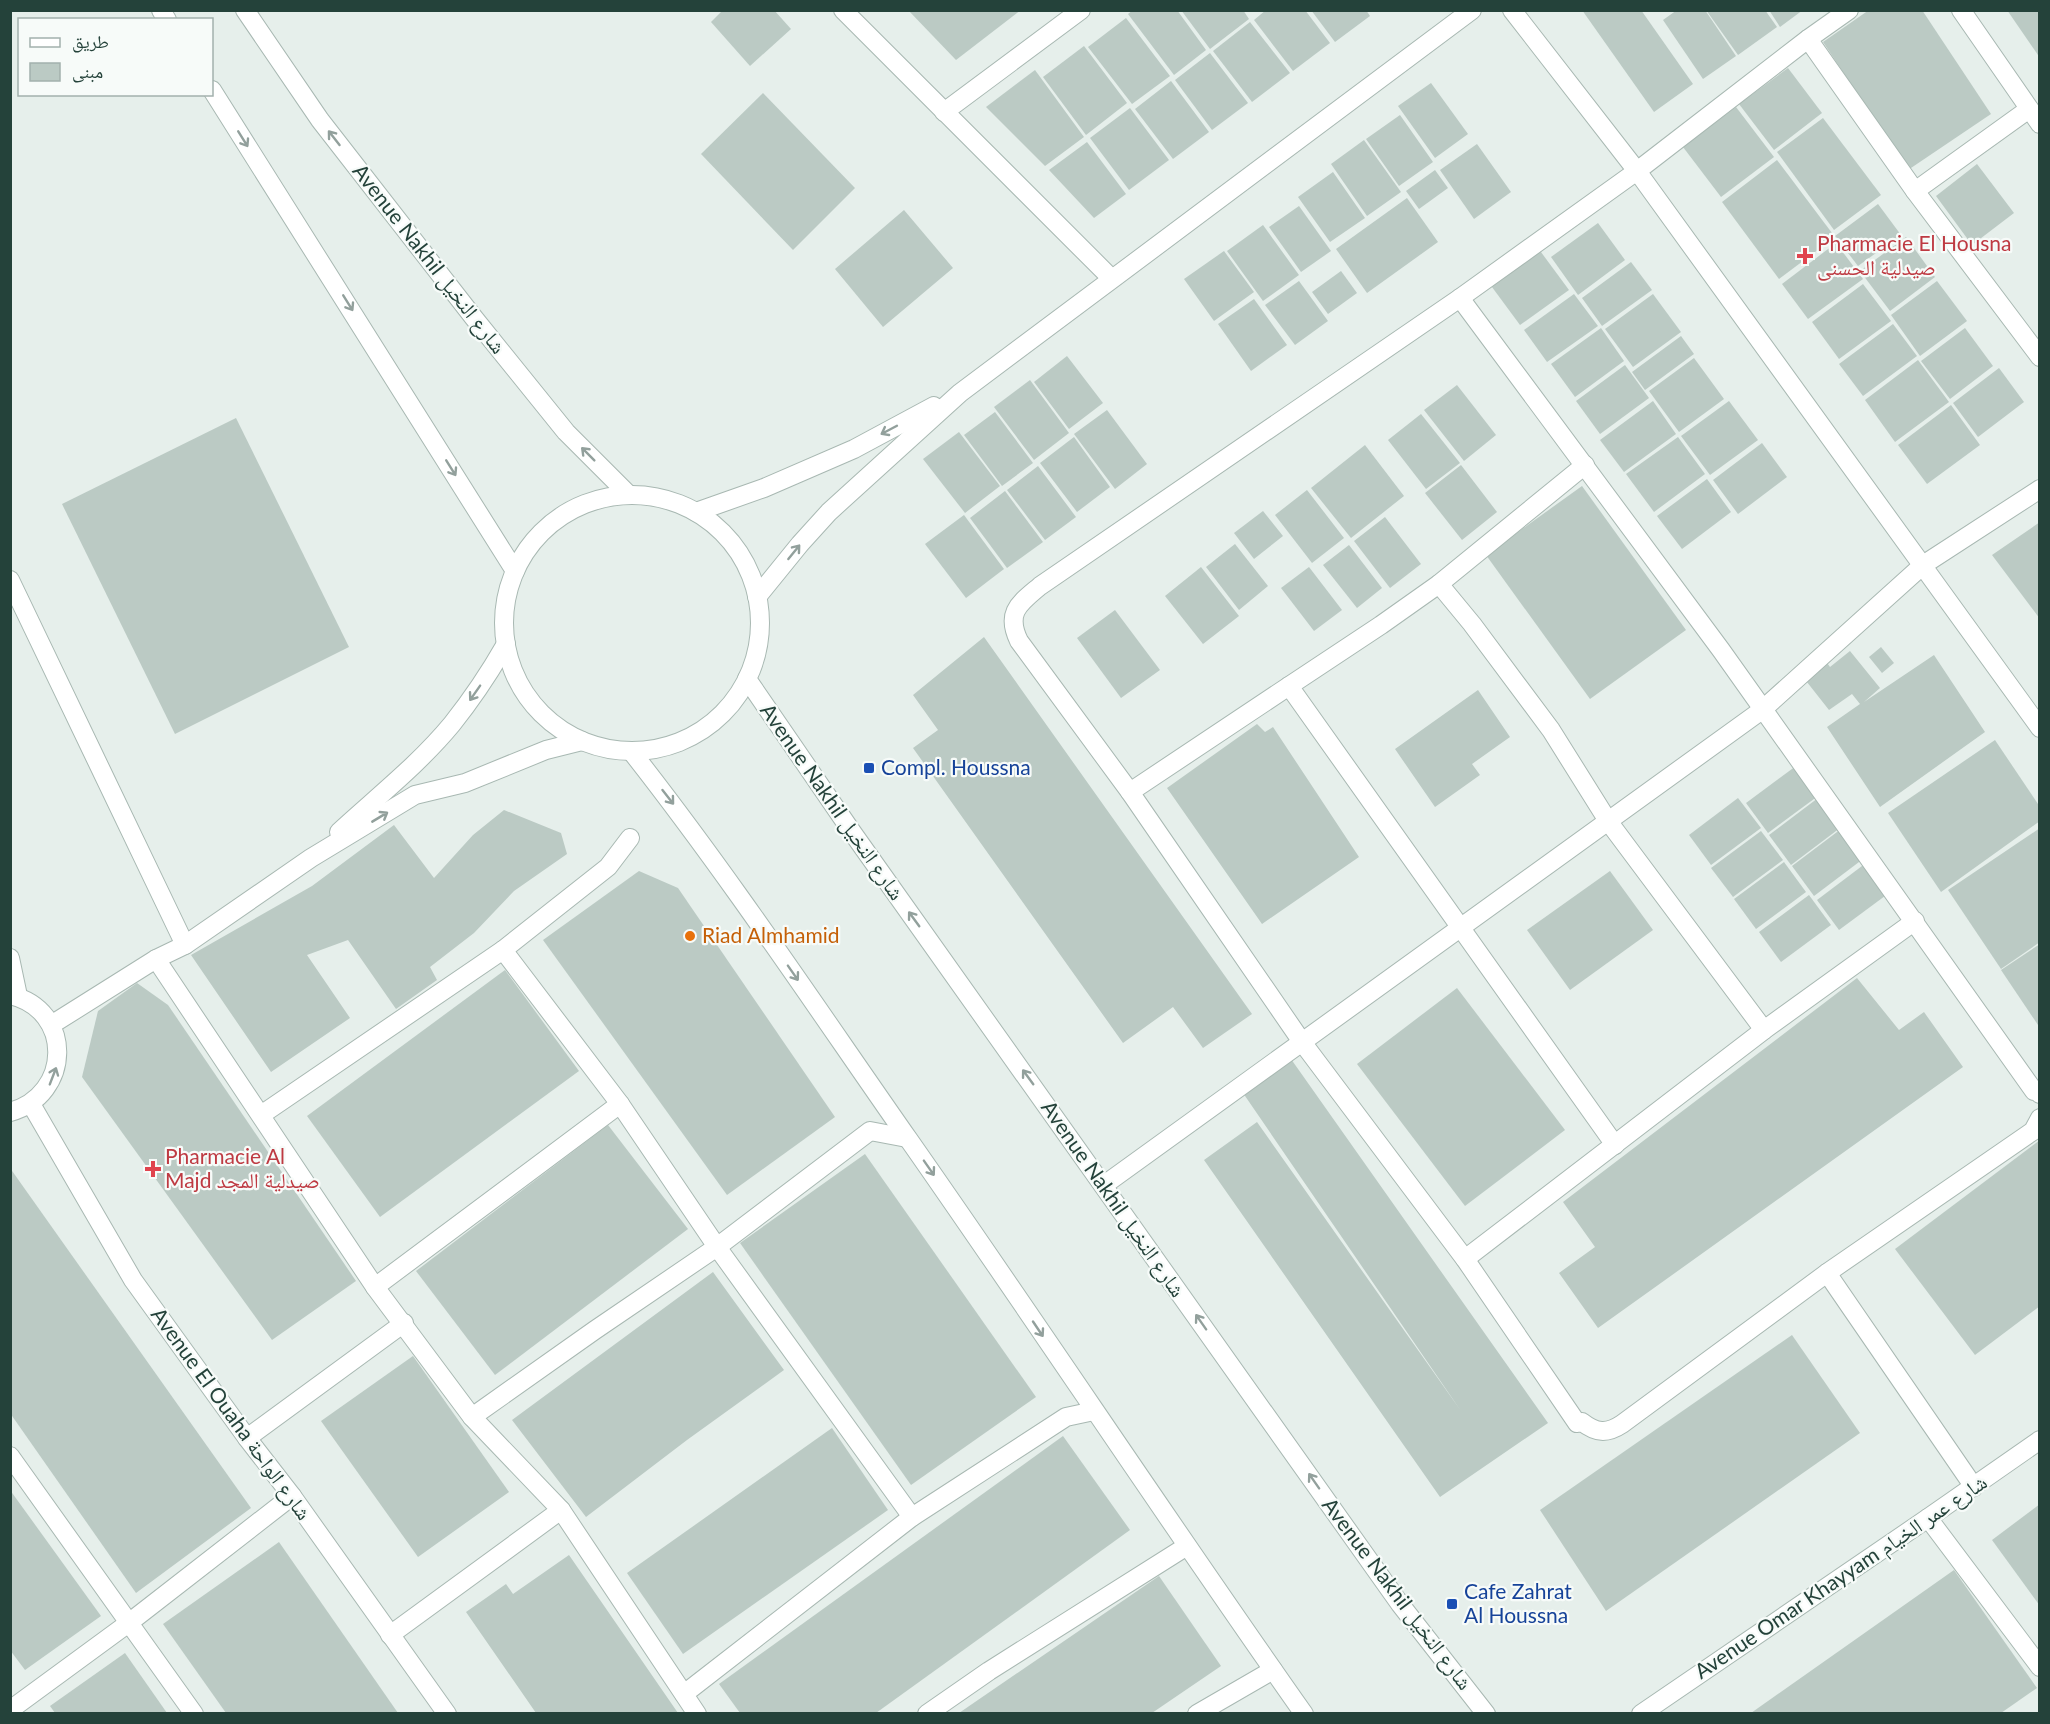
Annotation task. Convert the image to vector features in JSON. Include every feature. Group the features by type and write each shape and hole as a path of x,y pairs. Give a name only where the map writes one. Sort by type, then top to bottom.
{"street":[{"name":"Avenue Nakhil شارع النخيل","path":"245,10 320,120 474,318 566,432 629,495"},
{"path":"843,10 1111,278"},
{"path":"944,112 1081,10"},
{"path":"757,597 829,512 960,393 1472,10"},
{"path":"1512,10 1637,171 2040,728"},
{"path":"1849,10 1637,171 1460,298 1041,586 1016,608 1013,618 1014,629 1020,641 1130,792 1302,1042 1465,1259 1577,1423 1582,1422 1596,1431 1606,1432 1622,1424 1827,1274 2023,1138 2032,1131 2040,1118"},
{"path":"1915,191 2034,117 1961,10"},
{"path":"1808,39 1915,191 2040,357"},
{"path":"213,92 515,571"},
{"path":"1460,298 1721,650 2034,1091 2039,1091 2040,1094"},
{"path":"696,512 764,488 854,449 960,393"},
{"path":"1130,792 1439,584 1585,465"},
{"path":"1104,1185 1762,710 1923,565 2040,489"},
{"path":"629,495 657,497 696,512 736,548 757,597 759,639 747,679 719,718 693,736 663,747 631,752 598,747 582,741 551,722 526,695 510,662 506,644 505,607 515,571 534,540 561,516 594,501 629,495"},
{"path":"10,579 185,945"},
{"path":"1439,584 1551,730 1608,821 1764,1030"},
{"path":"312,858 421,757 451,724 489,673 506,644"},
{"name":"Avenue Nakhil شارع النخيل","path":"747,679 845,822 1400,1604 1486,1713"},
{"path":"1288,686 1615,1145"},
{"path":"51,1025 156,959 185,945 312,858 415,795 465,783 546,750 582,741"},
{"path":"631,752 676,808 886,1104 1094,1411 1304,1713"},
{"path":"261,1115 502,950 609,867 630,838"},
{"path":"1465,1259 1764,1030 1915,921"},
{"path":"502,950 620,1104 717,1247 912,1517"},
{"path":"10,958 14,996 39,1010 51,1025 57,1044 58,1058 50,1084 31,1104 10,1112"},
{"path":"156,959 375,1287 472,1417 561,1510 697,1713"},
{"name":"Avenue El Ouaha شارع الواحة","path":"31,1104 133,1280 247,1438 292,1496 447,1713"},
{"path":"375,1287 620,1104"},
{"path":"472,1417 717,1247 870,1131 907,1138"},
{"path":"1827,1274 1974,1487"},
{"path":"247,1438 404,1323"},
{"path":"684,1694 912,1517 1066,1417 1094,1411"},
{"name":"Avenue Omar Khayyam شارع عمر الخيام","path":"1641,1713 2040,1440"},
{"path":"10,1456 194,1713"},
{"path":"10,1710 130,1622 292,1496"},
{"path":"390,1635 561,1510"},
{"path":"1928,1518 2040,1666"},
{"path":"927,1713 988,1671 1187,1546"},
{"path":"1197,1713 1273,1670"}],"building":[{"path":"723,10 774,10 791,29 750,66 711,22"},
{"path":"908,10 1021,10 956,60"},
{"path":"1133,10 1177,10 1206,50 1174,75 1128,14"},
{"path":"1181,10 1243,10 1249,19 1210,49"},
{"path":"1266,10 1305,10 1330,43 1293,71 1254,20"},
{"path":"1311,10 1366,10 1370,16 1335,42"},
{"path":"1582,10 1641,10 1693,84 1654,112"},
{"path":"1677,10 1705,10 1736,56 1703,79 1663,20"},
{"path":"1706,10 1765,10 1777,27 1738,55"},
{"path":"1769,10 1803,10 1780,27"},
{"path":"1869,10 1922,10 1991,114 1908,170 1823,42"},
{"path":"2007,10 2040,10 2040,58"},
{"path":"1126,18 1170,76 1132,104 1088,47"},
{"path":"1250,22 1290,73 1252,102 1213,51"},
{"path":"1084,46 1127,103 1086,135 1043,77"},
{"path":"1210,53 1248,103 1212,130 1175,80"},
{"path":"1788,68 1822,113 1774,150 1739,104"},
{"path":"1035,70 1084,137 1045,166 986,107"},
{"path":"1171,81 1209,132 1173,159 1135,109"},
{"path":"1431,83 1468,134 1435,158 1398,106"},
{"path":"763,93 855,188 793,250 701,154"},
{"path":"1736,107 1774,157 1721,197 1683,147"},
{"path":"1130,108 1169,160 1129,190 1090,138"},
{"path":"1400,115 1433,162 1399,186 1366,139"},
{"path":"1823,118 1881,195 1834,230 1777,152"},
{"path":"1364,140 1401,192 1367,216 1331,164"},
{"path":"1087,142 1126,194 1094,218 1049,170"},
{"path":"1477,144 1511,192 1474,219 1440,170"},
{"path":"1777,160 1835,237 1779,279 1722,202"},
{"path":"1977,164 2014,213 1972,245 1936,196"},
{"path":"1435,170 1448,188 1419,209 1406,191"},
{"path":"1333,172 1365,218 1330,242 1298,197"},
{"path":"1407,198 1438,242 1367,293 1336,249"},
{"path":"1878,204 1901,235 1858,266 1835,236"},
{"path":"1299,206 1331,251 1301,272 1269,227"},
{"path":"904,210 953,268 883,327 835,269"},
{"path":"1598,223 1625,260 1578,295 1551,257"},
{"path":"1263,225 1299,275 1263,301 1227,251"},
{"path":"1906,237 1935,277 1890,311 1860,271"},
{"path":"1836,243 1863,279 1808,319 1782,284"},
{"path":"1538,248 1569,290 1520,325 1489,283"},
{"path":"1224,251 1254,292 1214,321 1184,279"},
{"path":"1631,262 1652,290 1602,326 1582,298"},
{"path":"1341,271 1357,293 1328,314 1312,292"},
{"path":"1299,281 1328,321 1295,345 1265,305"},
{"path":"1937,281 1967,321 1920,356 1891,315"},
{"path":"1863,284 1891,321 1839,359 1812,322"},
{"path":"1574,294 1598,326 1547,362 1524,330"},
{"path":"1653,294 1681,332 1633,367 1605,329"},
{"path":"1254,299 1287,345 1251,371 1218,324"},
{"path":"1893,324 1917,356 1863,396 1839,364"},
{"path":"1601,328 1624,361 1575,397 1551,364"},
{"path":"1965,328 1993,366 1950,399 1921,361"},
{"path":"1681,336 1694,354 1645,390 1632,372"},
{"path":"1067,356 1103,403 1069,429 1034,382"},
{"path":"1694,358 1724,399 1679,432 1649,391"},
{"path":"1918,360 1949,402 1895,442 1865,400"},
{"path":"1625,365 1649,398 1600,434 1576,401"},
{"path":"1999,368 2024,402 1978,437 1953,403"},
{"path":"1030,380 1069,433 1034,460 994,407"},
{"path":"1457,385 1496,435 1464,461 1424,410"},
{"path":"1653,401 1676,434 1624,472 1600,440"},
{"path":"1729,401 1758,440 1710,475 1681,436"},
{"path":"1951,405 1980,445 1927,484 1898,445"},
{"path":"1107,410 1147,464 1115,489 1074,434"},
{"path":"995,412 1033,463 1002,486 964,435"},
{"path":"1421,414 1460,463 1426,489 1388,440"},
{"path":"236,418 349,647 175,734 62,504"},
{"path":"959,432 1000,486 965,513 923,459"},
{"path":"1074,437 1110,487 1077,512 1040,463"},
{"path":"1678,437 1705,474 1654,512 1626,474"},
{"path":"1762,443 1787,477 1738,514 1713,480"},
{"path":"1365,445 1404,496 1351,538 1311,488"},
{"path":"1461,465 1497,512 1462,540 1425,493"},
{"path":"1038,466 1076,517 1045,540 1007,490"},
{"path":"1707,479 1731,512 1682,549 1657,516"},
{"path":"1582,486 1686,630 1590,699 1486,555"},
{"path":"1307,490 1344,538 1312,563 1275,515"},
{"path":"1005,491 1043,542 1007,568 970,518"},
{"path":"1263,511 1283,536 1254,559 1234,533"},
{"path":"964,515 1004,569 966,598 925,544"},
{"path":"1385,517 1421,564 1390,588 1354,541"},
{"path":"2040,522 2040,619 1992,555"},
{"path":"1235,544 1268,586 1239,610 1206,567"},
{"path":"1349,545 1382,588 1357,608 1323,565"},
{"path":"1201,567 1239,616 1203,644 1165,596"},
{"path":"1309,567 1342,610 1314,631 1281,588"},
{"path":"1115,610 1160,670 1121,698 1077,638"},
{"path":"984,637 1252,1014 1203,1048 1173,1007 1123,1043 913,748 938,730 913,695"},
{"path":"1881,647 1894,663 1882,673 1869,657"},
{"path":"1850,651 1880,688 1864,702 1934,655 1985,732 1880,807 1827,727 1860,704 1852,694 1829,710 1803,677 1825,660 1830,667"},
{"path":"1478,690 1510,737 1472,764 1480,775 1435,807 1395,749"},
{"path":"1257,724 1265,732 1273,727 1359,857 1262,924 1167,788"},
{"path":"1995,740 2040,807 2040,821 1941,892 1888,813"},
{"path":"1796,766 1818,796 1768,833 1746,803"},
{"path":"1738,798 1761,828 1711,865 1689,835"},
{"path":"1818,798 1840,828 1791,865 1769,835"},
{"path":"504,810 561,833 567,854 514,891 474,933 430,967 437,980 396,1009 348,940 307,955 350,1018 271,1072 191,955 312,886 394,825 434,878 473,835"},
{"path":"2040,828 2040,942 2001,969 1948,890"},
{"path":"1841,829 1863,859 1814,896 1792,866"},
{"path":"1761,831 1783,860 1733,897 1711,868"},
{"path":"1784,862 1806,892 1756,929 1734,899"},
{"path":"1866,863 1889,893 1839,930 1817,900"},
{"path":"639,871 678,888 835,1117 727,1195 543,940"},
{"path":"1610,871 1653,930 1570,990 1527,930"},
{"path":"1809,895 1831,925 1781,962 1759,932"},
{"path":"2040,944 2040,1028 2001,970"},
{"path":"505,970 579,1071 380,1217 307,1116"},
{"path":"1857,978 1899,1030 1924,1012 1963,1067 1598,1328 1559,1273 1595,1247 1563,1202"},
{"path":"137,983 168,1005 356,1281 272,1340 82,1077 98,1011"},
{"path":"1457,988 1565,1130 1465,1206 1357,1064"},
{"path":"1291,1059 1548,1423 1440,1497 1204,1160 1257,1122 1461,1411 1243,1093"},
{"path":"608,1125 688,1229 495,1375 416,1271"},
{"path":"2040,1140 2040,1306 1975,1355 1895,1249"},
{"path":"865,1154 1036,1397 911,1485 740,1243"},
{"path":"10,1168 251,1508 136,1593 10,1413"},
{"path":"713,1272 784,1370 586,1517 512,1420"},
{"path":"1792,1335 1860,1433 1606,1611 1540,1510"},
{"path":"413,1356 509,1492 418,1557 321,1421"},
{"path":"832,1428 888,1510 683,1654 627,1573"},
{"path":"1063,1436 1130,1530 876,1713 740,1713 719,1684"},
{"path":"10,1490 101,1616 25,1670 10,1650"},
{"path":"2040,1504 2040,1606 1992,1540"},
{"path":"279,1542 398,1713 226,1713 163,1624"},
{"path":"569,1555 678,1713 536,1713 466,1612 506,1584 513,1594"},
{"path":"1954,1570 2037,1688 2001,1713 1751,1713"},
{"path":"1159,1576 1221,1666 1152,1713 959,1713"},
{"path":"125,1653 167,1713 55,1713 50,1706"}],"place":[{"name":"Pharmacie El Housna صيدلية الحسنى","path":"1805,256"},
{"name":"Compl. Houssna","path":"869,768"},
{"name":"Riad Almhamid","path":"690,936"},
{"name":"Pharmacie Al Majd صيدلية المجد","path":"153,1169"},
{"name":"Cafe Zahrat Al Houssna","path":"1452,1604"}]}
